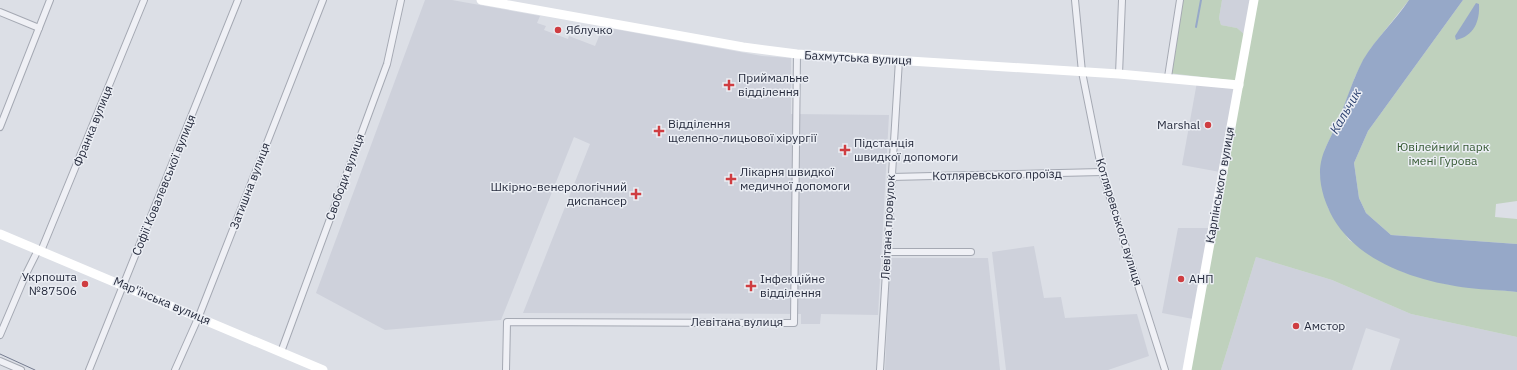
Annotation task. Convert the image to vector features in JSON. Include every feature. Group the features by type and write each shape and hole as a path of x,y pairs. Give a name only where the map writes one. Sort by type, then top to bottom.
{"street":[{"path":"0,127 50,0"},
{"name":"Франка вулиця","path":"0,335 26,274 40,251 144,0"},
{"name":"Софії Ковалевської вулиця","path":"89,370 238,0"},
{"name":"Затишна вулиця","path":"175,370 199,316 323,0"},
{"name":"Свободи вулиця","path":"281,352 387,64 401,0"},
{"name":"Бахмутська вулиця","path":"480,0 743,47 797,54 1168,77 1239,86"},
{"name":"Котляревського вулиця","path":"1075,0 1082,72 1102,172 1165,370"},
{"path":"1119,74 1122,0"},
{"path":"1168,77 1180,0"},
{"name":"Карпінського вулиця","path":"1187,370 1254,0"},
{"path":"0,12 39,28"},
{"name":"Левітана вулиця","path":"506,370 507,322 794,323 797,54"},
{"name":"Левітана провулок","path":"880,370 899,60"},
{"name":"Котляревського проїзд","path":"891,177 1102,172"},
{"name":"Мар'їнська вулиця","path":"0,234 199,316 323,370"},
{"path":"887,252 971,252"},
{"path":"0,361 21,370"}],"shaded area":[{"path":"425,0 452,0 540,16 537,23 546,26 544,30 568,39 569,36 595,46 603,27 762,56 791,58 791,114 889,115 878,315 821,314 820,324 801,324 801,314 523,313 590,144 574,137 501,320 385,330 316,293"},
{"path":"1222,0 1252,0 1245,35 1237,28 1221,25 1219,18"},
{"path":"1197,82 1236,87 1220,172 1182,165"},
{"path":"1178,228 1210,228 1193,319 1162,313"},
{"path":"1034,246 1044,298 1061,297 1065,318 1137,314 1149,356 1108,370 1006,370 992,252"},
{"path":"1256,257 1332,280 1411,314 1517,337 1517,370 1390,370 1400,339 1366,328 1352,370 1221,370"},
{"path":"890,258 988,258 1000,370 885,370"}],"green space":[{"path":"1180,0 1222,0 1219,18 1221,25 1237,28 1245,35 1237,81 1168,73"},
{"path":"1257,0 1409,0 1371,48 1363,61 1355,77 1339,120 1325,149 1320,173 1328,208 1349,240 1403,272 1446,284 1517,292 1517,337 1411,314 1332,280 1256,257 1221,370 1190,370"},
{"name":"Ювілейний парк імені Гурова","path":"1463,0 1517,0 1517,201 1496,204 1495,217 1517,219 1517,244 1391,235 1366,213 1359,198 1354,163 1368,131"}],"water":[{"name":"Кальчик","path":"1409,0 1463,0 1368,131 1354,163 1359,198 1366,213 1391,235 1517,244 1517,292 1475,289 1450,285 1431,281 1393,268 1375,259 1359,248 1345,234 1333,218 1326,202 1322,191 1320,173 1324,151 1363,60"},
{"path":"1476,3 1479,4 1479,10 1475,27 1467,35 1456,40 1455,36"}],"waterway":[{"path":"1196,27 1201,0"}],"tram line":[{"path":"0,354 35,370"}],"place":[{"name":"Яблучко","path":"558,30"},
{"name":"Приймальне відділення","path":"729,85"},
{"name":"Marshal","path":"1208,125"},
{"name":"Відділення щелепно-лицьової хірургії","path":"659,131"},
{"name":"Підстанція швидкої допомоги","path":"845,150"},
{"name":"Лікарня швидкої медичної допомоги","path":"731,179"},
{"name":"Шкірно-венерологічний диспансер","path":"636,194"},
{"name":"АНП","path":"1181,279"},
{"name":"Укрпошта №87506","path":"85,284"},
{"name":"Інфекційне відділення","path":"751,286"},
{"name":"Амстор","path":"1296,326"}]}
